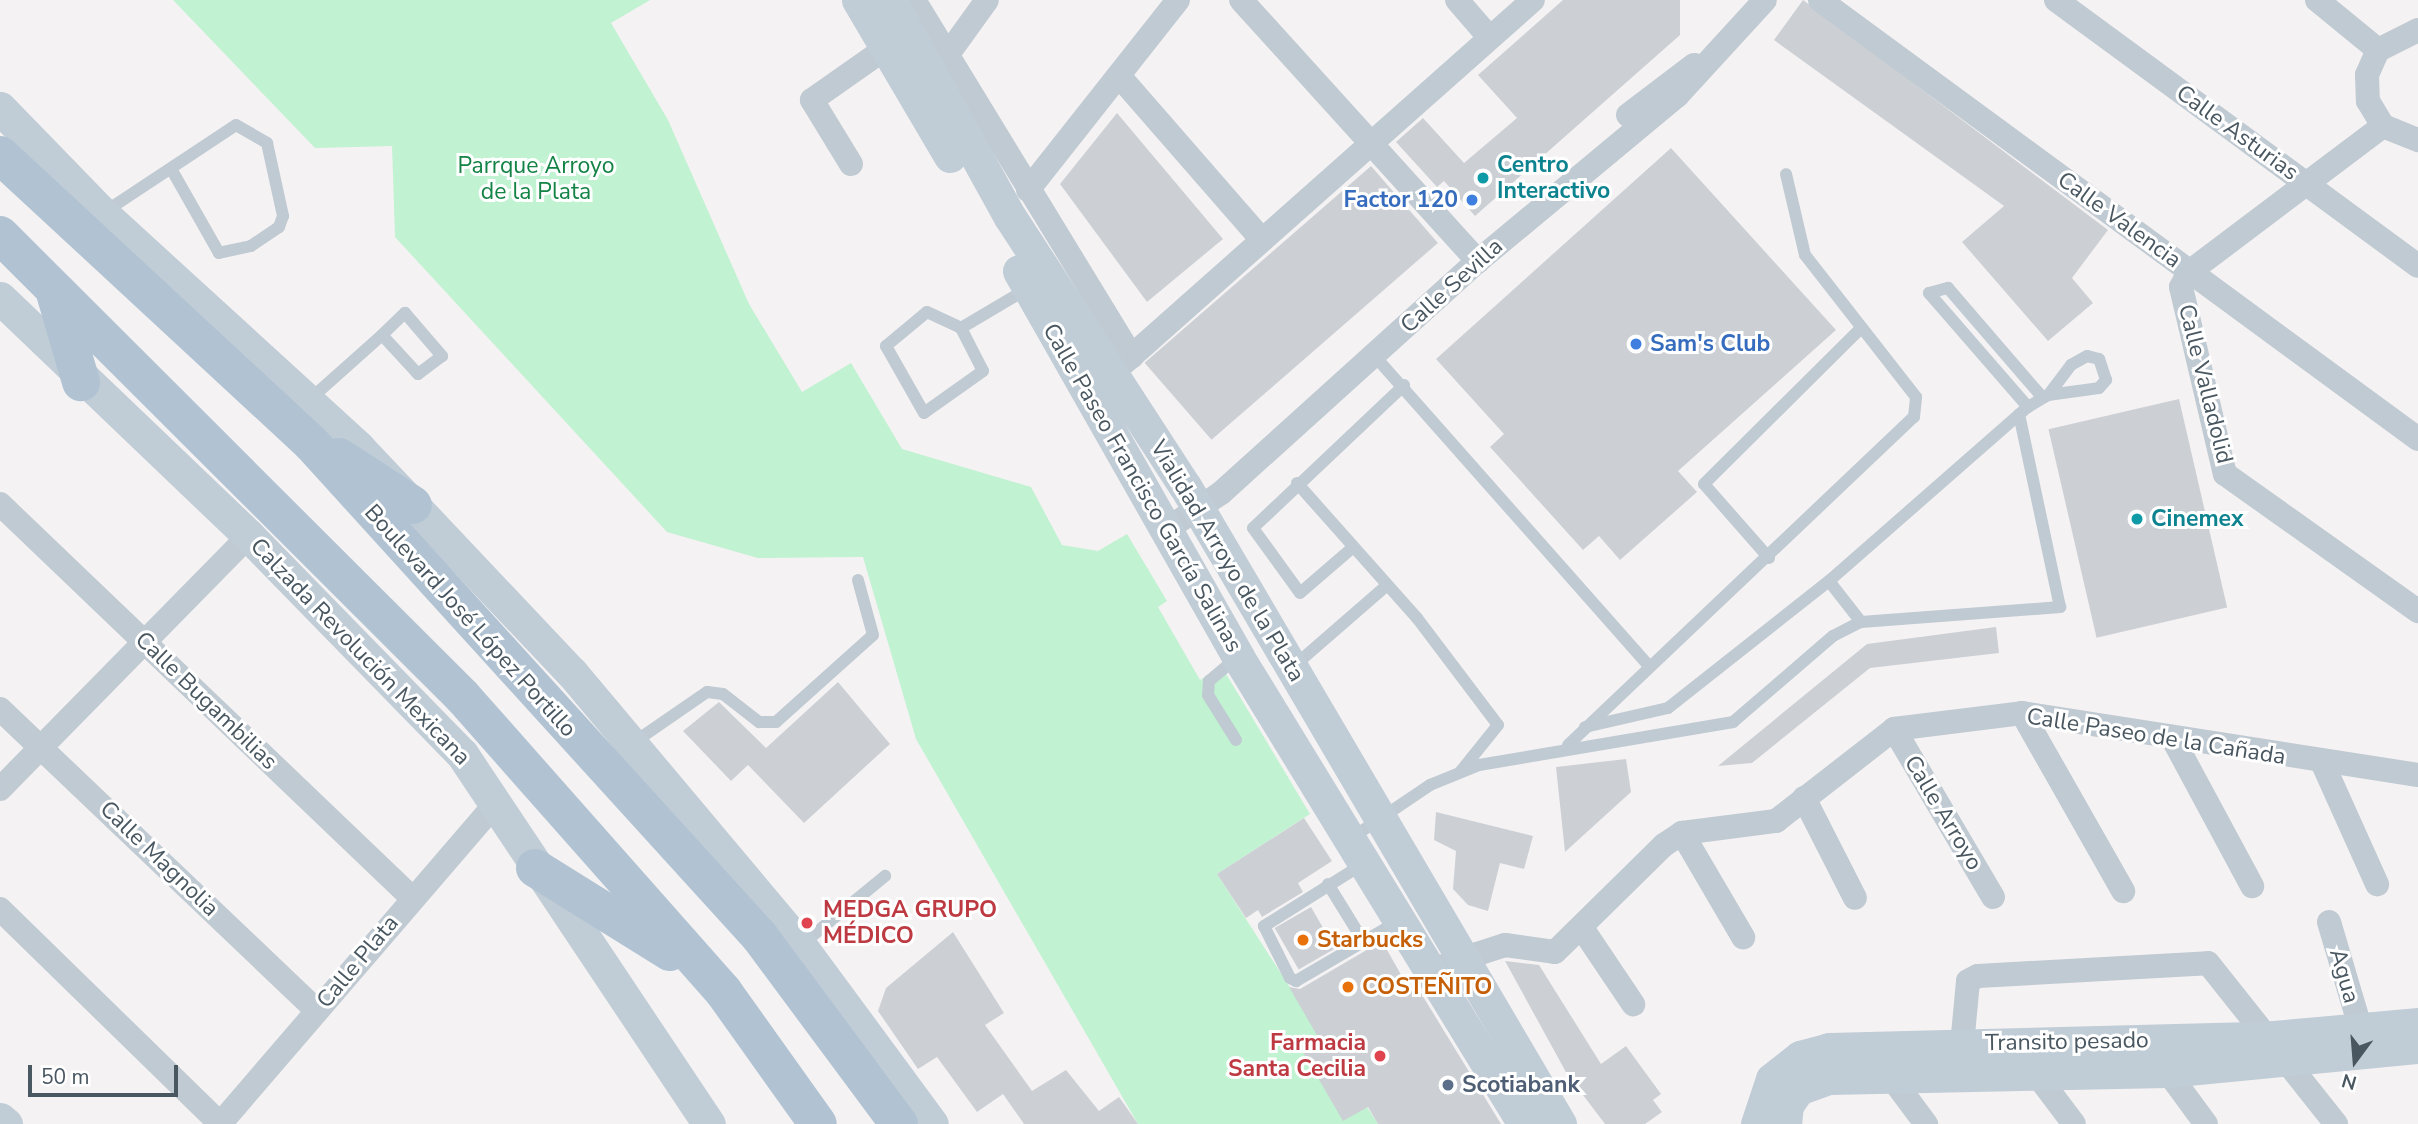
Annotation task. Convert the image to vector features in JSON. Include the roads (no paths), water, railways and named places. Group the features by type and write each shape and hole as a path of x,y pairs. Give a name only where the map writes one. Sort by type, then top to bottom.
{"main road":[{"path":"858,0 886,48 1038,282"},
{"name":"Vialidad Arroyo de la Plata","path":"890,0 1038,282 1111,375 1193,502 1293,667 1377,819 1447,965 1560,1124"},
{"path":"0,108 102,213 296,390 413,505 633,743 800,946 932,1124"},
{"name":"Boulevard José López Portillo","path":"0,155 314,446 760,937 899,1124"},
{"path":"0,235 462,696 723,991 818,1124"},
{"path":"53,287 81,382"},
{"name":"Calzada Revolución Mexicana","path":"0,298 81,382 249,536 421,710 497,802 535,868 703,1122"},
{"name":"Calle Paseo Francisco García Salinas","path":"1111,375 1159,523 1399,921 1447,965"},
{"path":"296,390 314,446 347,459 413,505"},
{"path":"535,868 575,887 723,991"},
{"path":"1447,965 1524,1124"},
{"name":"Transito pesado","path":"1757,1124 1772,1079 1800,1057 1863,1046 2262,1038 2361,1030 2417,1042"},
{"name":"Transito pesado","path":"1786,1124 1787,1105 1805,1084 1891,1077 2167,1071 2287,1061 2417,1042"},
{"path":"0,1119 6,1124"}],"street":[{"path":"914,0 1046,219 1111,375 1533,0"},
{"path":"946,57 987,0"},
{"path":"1028,190 1120,77 1178,0"},
{"path":"1241,0 1474,256"},
{"path":"1457,0 1489,37"},
{"name":"Calle Sevilla","path":"1159,523 1193,502 1371,352 1668,81 1704,60 1765,0"},
{"name":"Calle Valencia","path":"1820,0 2418,439"},
{"name":"Calle Asturias","path":"2056,0 2418,266"},
{"path":"2317,0 2378,50"},
{"path":"2418,30 2378,50 2367,75 2368,101 2383,126 2418,140"},
{"path":"852,164 813,100 886,48"},
{"path":"1120,77 1262,240"},
{"path":"2189,272 2383,126"},
{"name":"Calle Valladolid","path":"2189,272 2181,286 2225,474 2418,611"},
{"name":"Calle Bugambilias","path":"0,504 412,898"},
{"path":"0,789 249,536"},
{"name":"Calle Magnolia","path":"0,709 316,1010"},
{"path":"2022,713 2123,891"},
{"name":"Calle Paseo de la Cañada","path":"1894,729 2022,713 2174,741 2323,764 2418,775"},
{"path":"1447,965 1505,945 1555,951 1682,833 1776,821 1894,729"},
{"name":"Calle Arroyo","path":"1894,729 1993,897"},
{"path":"2174,741 2252,886"},
{"path":"2323,764 2377,884"},
{"path":"1804,798 1855,898"},
{"name":"Calle Plata","path":"220,1124 497,802"},
{"path":"1682,833 1743,937"},
{"path":"0,909 220,1124"},
{"name":"Agua","path":"2329,922 2361,1030"},
{"path":"1582,928 1633,1004"},
{"path":"1962,1045 1968,981 2078,970 2208,963 2262,1038 2287,1061 2336,1124"},
{"path":"2167,1071 2206,1124"},
{"path":"2037,1075 2074,1124"},
{"path":"1891,1077 1927,1124"}],"lane":[{"path":"102,213 135,187 173,172 236,125 267,143 284,216 279,227 251,246 219,253 173,172"},
{"path":"1568,745 1647,664 1769,558 1914,417 1916,397 1860,329 1805,255 1786,174"},
{"path":"961,328 1038,282"},
{"path":"1399,921 1362,939 1296,981 1290,978 1264,926 1328,884 1357,851 1377,819 1461,771 1568,745 1598,747 1733,722 1833,636 1861,622 2060,607 2023,410 1996,371 1928,293 1948,288 2046,397"},
{"path":"927,312 961,328 983,371 924,413 886,346 927,312"},
{"path":"296,390 412,314 442,356 418,374 382,335"},
{"path":"1769,558 1704,484 1860,329"},
{"path":"1371,352 1404,385 1647,664"},
{"path":"1585,727 1668,708 1829,580 2023,410 2046,397 2099,388 2106,380 2099,359 2087,356 2071,365 2046,397"},
{"path":"1996,371 2010,358"},
{"path":"1351,549 1295,592 1253,528 1297,483 1404,385"},
{"path":"1297,483 1385,586 1498,726 1461,771"},
{"path":"633,743 707,692 723,694 759,722 776,722 873,635 858,580"},
{"path":"1829,580 1861,622"},
{"path":"1293,667 1385,586"},
{"path":"1236,740 1208,695 1209,681 1238,657"},
{"path":"800,946 885,876"},
{"path":"1328,884 1362,939"}],"place":[{"name":"Centro Interactivo","path":"1483,178"},
{"name":"Factor 120","path":"1472,200"},
{"name":"Sam's Club","path":"1636,344"},
{"name":"Cinemex","path":"2137,519"},
{"name":"MEDGA GRUPO MÉDICO","path":"807,923"},
{"name":"Starbucks","path":"1303,940"},
{"name":"COSTEÑITO","path":"1348,987"},
{"name":"Farmacia Santa Cecilia","path":"1380,1056"},
{"name":"Scotiabank","path":"1448,1085"}],"park label":[{"name":"Parrque Arroyo de la Plata","path":"536,179"}]}
